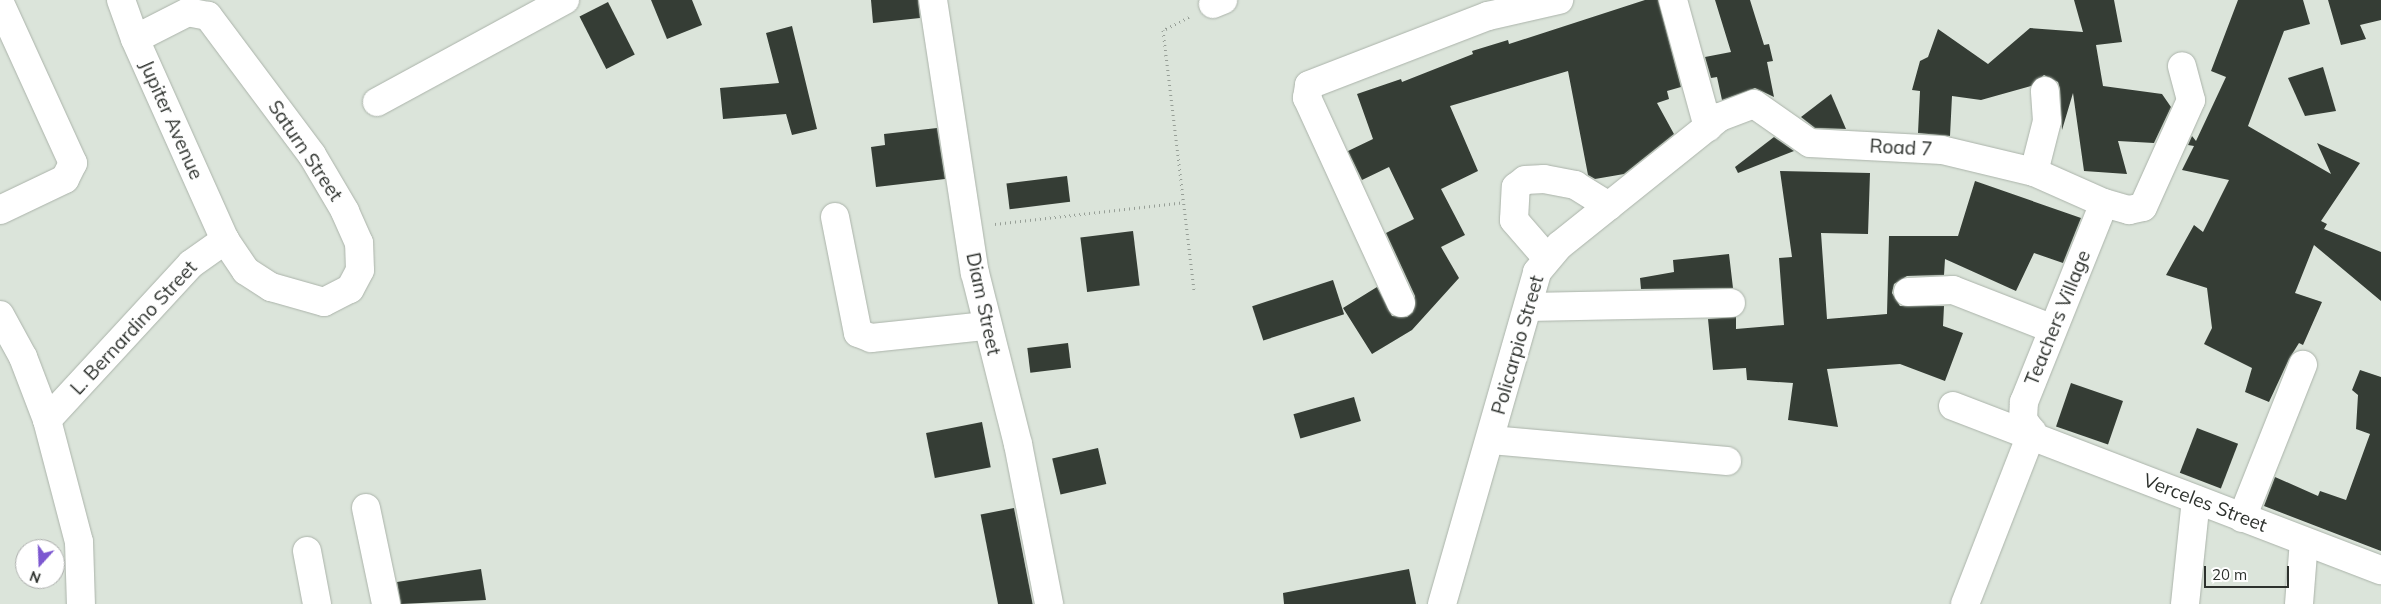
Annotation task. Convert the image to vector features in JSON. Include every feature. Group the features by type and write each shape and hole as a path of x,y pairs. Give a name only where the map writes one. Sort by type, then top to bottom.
{"street":[{"name":"Jupiter Avenue","path":"121,0 135,39 224,240"},
{"path":"376,102 565,0"},
{"name":"Diam Street","path":"933,0 968,227 986,326 1018,444 1049,604"},
{"path":"1401,303 1307,98 1308,85 1486,8 1559,0"},
{"path":"1673,0 1708,128"},
{"path":"0,3 73,163 65,179 0,210"},
{"name":"Saturn Street","path":"135,39 188,12 208,16 322,171 359,243 360,270 350,289 324,302 271,287 246,271 224,240"},
{"name":"Road 7","path":"1708,128 1729,113 1754,104 1810,144 1942,150 2034,172 2104,204 2129,210 2143,207 2191,100 2182,66"},
{"path":"2034,172 2047,120 2044,91"},
{"name":"Policarpio Street","path":"1442,604 1529,307 1546,257 1708,128"},
{"path":"1546,257 1514,220 1516,187 1525,180 1544,179 1576,185 1609,206"},
{"name":"Teachers Village","path":"2032,432 2023,420 2024,402 2104,204"},
{"path":"835,217 858,333 871,338 986,326"},
{"name":"L. Bernardino Street","path":"47,420 191,264 224,240"},
{"path":"1908,292 1953,290 2053,329"},
{"path":"1529,307 1640,308 1730,303"},
{"path":"0,315 24,357 47,420 79,542 80,604"},
{"path":"2242,518 2303,365"},
{"name":"Verceles Street","path":"1953,406 2032,432 2196,500 2381,570"},
{"path":"1964,604 2032,432"},
{"path":"1491,440 1727,461"},
{"path":"2185,604 2196,500"},
{"path":"366,508 386,604"},
{"path":"2299,604 2304,541"},
{"path":"307,551 318,604"}],"path":[{"path":"1194,291 1163,30 1218,2"},
{"path":"968,227 1184,202"}],"building":[{"path":"651,0 692,0 702,25 667,39"},
{"path":"871,0 918,0 920,18 873,23"},
{"path":"1645,0 1658,0 1681,87 1667,91 1669,99 1657,103 1674,134 1624,174 1595,179 1588,175 1568,71 1450,106 1478,171 1441,189 1465,235 1441,247 1459,278 1412,330 1372,354 1343,308 1377,287 1392,316 1407,317 1413,312 1415,296 1386,233 1414,219 1389,167 1362,180 1348,151 1373,139 1357,94 1401,79 1402,82 1473,54 1472,51 1508,40 1509,44"},
{"path":"1715,0 1750,0 1764,45 1769,44 1773,61 1767,62 1774,97 1755,88 1722,100 1717,77 1711,78 1705,57 1731,52"},
{"path":"2074,0 2114,0 2122,42 2096,45 2103,86 2162,94 2171,107 2154,143 2118,141 2127,174 2084,171 2073,93 2062,130 2058,82 2044,75 2031,86 1981,100 1952,96 1950,136 1918,133 1920,91 1912,90 1920,61 1928,57 1938,29 1988,64 2030,28 2083,32"},
{"path":"2238,0 2303,0 2310,24 2284,31 2248,126 2331,174 2317,143 2360,163 2321,221 2327,224 2324,229 2381,252 2381,301 2314,245 2295,293 2322,302 2303,345 2299,343 2289,359 2269,402 2245,392 2252,368 2204,344 2212,328 2207,288 2166,275 2194,225 2203,232 2229,180 2182,170 2194,146 2188,145 2192,136 2196,141 2226,77 2211,71"},
{"path":"2328,0 2381,0 2381,20 2360,25 2366,39 2341,45"},
{"path":"608,2 635,55 606,69 579,17"},
{"path":"792,26 817,129 792,135 786,114 723,119 720,88 779,83 766,33"},
{"path":"2323,67 2336,111 2305,116 2288,78"},
{"path":"1831,94 1846,129 1815,128 1801,117"},
{"path":"937,128 945,179 876,187 871,147 885,145 884,134"},
{"path":"1774,137 1794,151 1738,173 1735,167"},
{"path":"1780,171 1870,173 1868,234 1821,233 1827,319 1887,314 1889,236 1958,236 1975,181 2081,218 2063,263 2034,253 2016,291 1945,259 1944,275 1907,276 1894,284 1892,293 1900,306 1944,306 1943,326 1963,333 1945,381 1900,364 1827,369 1838,427 1788,420 1793,383 1747,380 1746,368 1713,370 1708,319 1736,317 1736,329 1784,325 1779,258 1792,257"},
{"path":"1067,176 1070,202 1010,209 1006,183"},
{"path":"1133,231 1140,286 1087,292 1080,237"},
{"path":"1729,254 1733,288 1641,289 1640,278 1674,272 1673,260"},
{"path":"1333,280 1344,314 1263,341 1252,306"},
{"path":"1068,343 1071,368 1030,373 1027,348"},
{"path":"2360,370 2381,377 2381,551 2264,506 2275,477 2318,496 2320,491 2346,500 2370,434 2356,429 2358,395 2352,390"},
{"path":"2071,383 2123,401 2108,444 2056,426"},
{"path":"1354,397 1361,421 1300,438 1293,414"},
{"path":"982,422 991,467 935,478 926,433"},
{"path":"2197,428 2238,444 2221,489 2180,473"},
{"path":"1098,448 1106,484 1061,495 1052,459"},
{"path":"1014,508 1033,604 998,604 981,514"},
{"path":"481,569 486,600 401,604 397,582"},
{"path":"1409,569 1416,604 1284,604 1283,593"}]}
